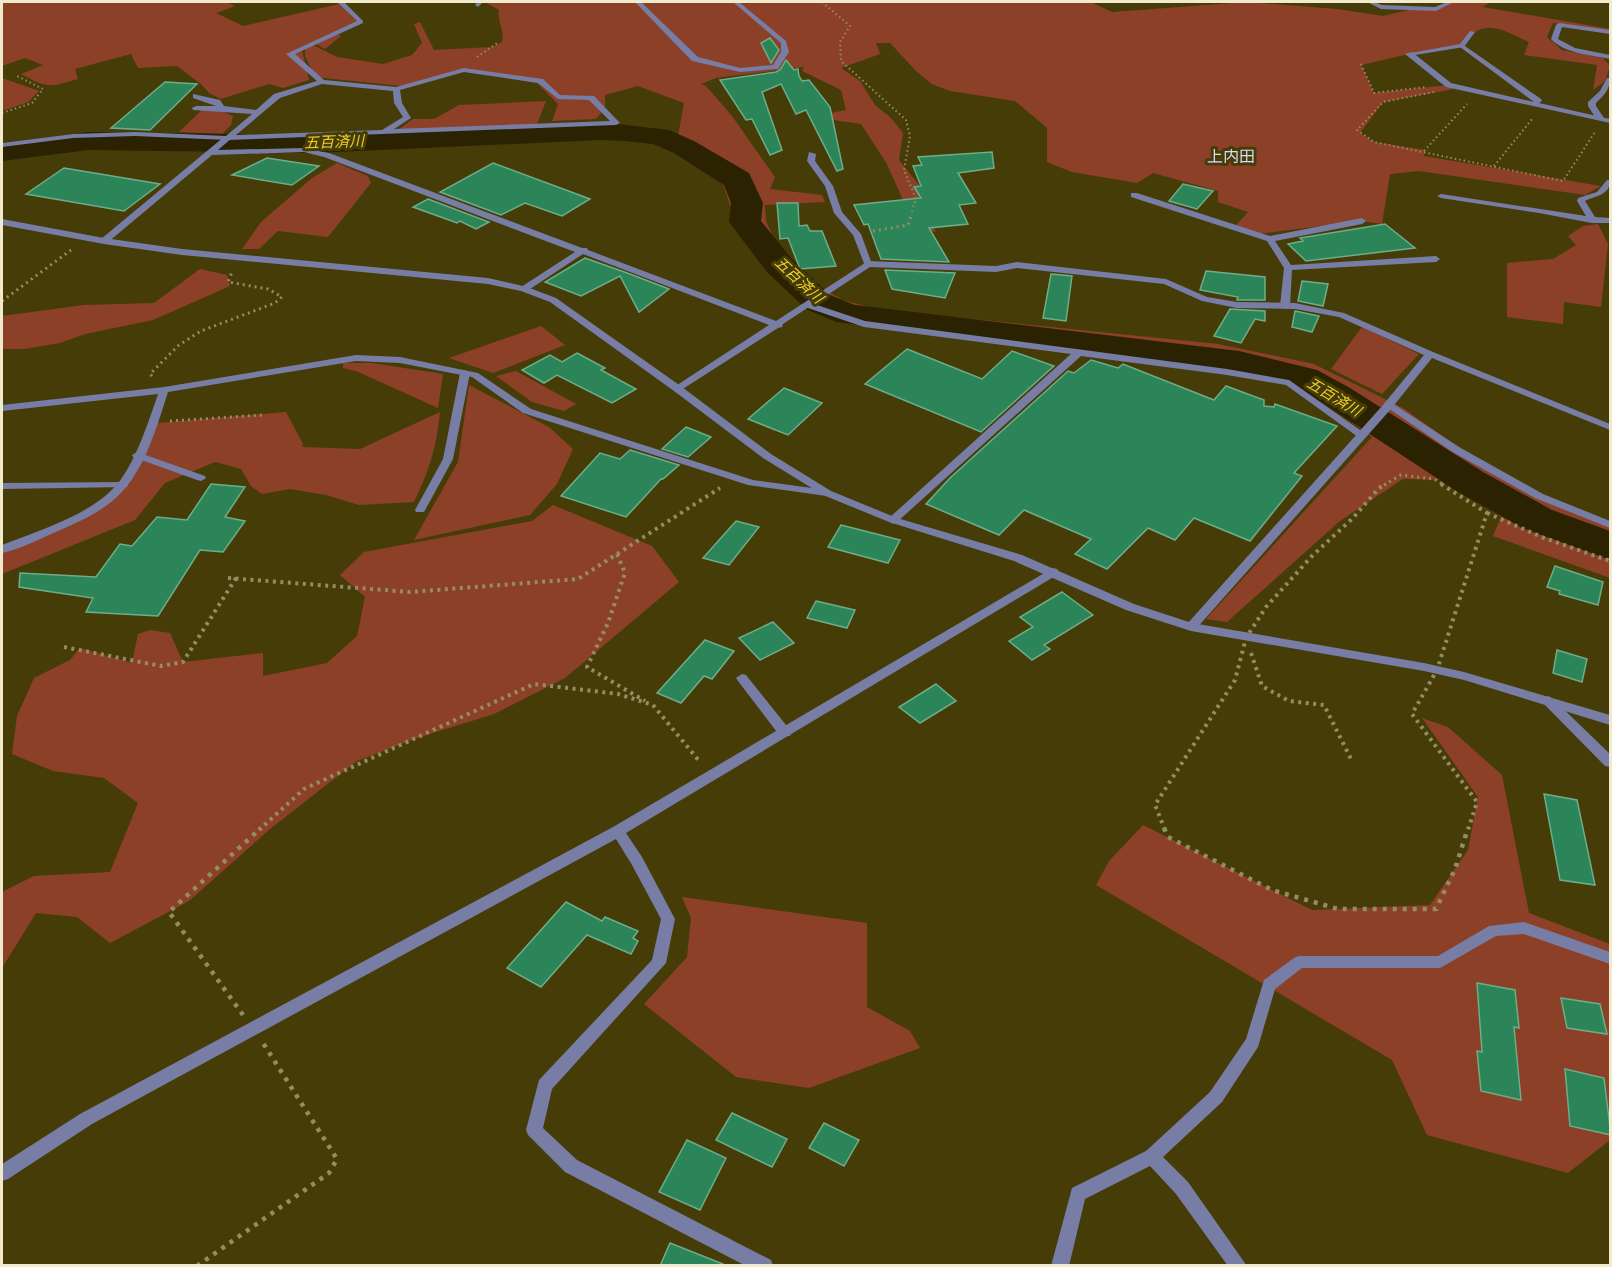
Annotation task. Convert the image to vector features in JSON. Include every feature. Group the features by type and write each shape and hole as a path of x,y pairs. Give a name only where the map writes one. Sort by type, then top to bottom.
{"street":[{"path":"322,82 290,54 361,22 340,2 343,2"},
{"path":"638,2 695,59 740,70 775,67 785,52 784,42 736,2"},
{"path":"1370,2 1381,7 1436,9 1451,2"},
{"path":"1611,32 1559,25 1554,39 1558,44 1611,57"},
{"path":"1462,46 1472,32"},
{"path":"1544,106 1462,46 1409,54 1449,85 1611,121"},
{"path":"2,145 95,135 135,134 228,138 616,123 591,98 558,97 540,81 509,76 464,70 396,89 322,82 277,96 257,112 228,138 212,153 104,241"},
{"path":"1600,118 1592,102 1611,80"},
{"path":"383,133 407,118 398,103 396,89"},
{"path":"196,96 217,102 222,108"},
{"path":"196,108 257,112"},
{"path":"212,153 304,150 326,155 779,325"},
{"path":"812,154 811,161 829,186 838,213 857,234 868,264"},
{"path":"1592,220 1581,201 1582,198 1600,194 1611,182"},
{"path":"1134,195 1270,238 1362,221"},
{"path":"1441,196 1592,220 1611,220"},
{"path":"2,222 104,241 238,257 488,281 524,289 554,300 767,456 827,494 893,520 1018,558 1130,607 1191,627 1437,670 1611,720"},
{"path":"1270,238 1288,268 1285,306"},
{"path":"524,289 584,250"},
{"path":"1288,268 1436,259"},
{"path":"678,389 779,325 868,264 996,269 1017,265 1166,282 1205,299 1238,305 1285,306 1341,315 1430,354 1606,425 1611,414"},
{"path":"808,305 864,324 1227,372 1289,383 1359,438"},
{"path":"893,520 1078,353"},
{"path":"1191,627 1388,406 1430,354"},
{"path":"2,408 164,390 356,358 400,360 475,375 527,411 752,483 827,494"},
{"path":"420,510 448,459 465,373"},
{"path":"2,549 71,521 106,500 123,485 154,420 164,390"},
{"path":"1388,406 1455,449 1539,496 1611,525"},
{"path":"137,455 201,478"},
{"path":"2,486 123,485"},
{"path":"2,1173 86,1119 618,831 1053,572"},
{"path":"742,678 785,733"},
{"path":"1548,701 1611,762"},
{"path":"618,831 668,919 658,963 545,1085 534,1130 571,1166 765,1266"},
{"path":"1060,1266 1078,1194 1152,1157 1216,1097 1253,1042 1269,985 1299,962 1440,962 1494,930 1524,928 1611,958"},
{"path":"1152,1157 1182,1188 1239,1266"}],"path":[{"path":"822,2 850,26 840,42 841,61 906,120 910,136 904,170 916,199 908,225 857,234"},
{"path":"1361,64 1374,93 1449,85"},
{"path":"2,113 33,103 41,96 43,89 17,76"},
{"path":"1458,87 1383,102 1357,130 1374,142 1563,181 1595,132 1579,113"},
{"path":"1423,152 1479,91"},
{"path":"1494,166 1544,106"},
{"path":"2,301 88,238"},
{"path":"164,390 150,374 179,345 201,331 275,303 282,297 268,289 228,282 238,257"},
{"path":"154,420 193,421 262,415"},
{"path":"1487,513 1437,670 1412,714 1477,802 1455,869 1436,909 1338,909 1272,890 1168,837 1155,805 1235,680 1246,638 1266,607 1312,556 1353,519 1379,488 1401,475 1434,479 1487,513 1544,538 1611,561"},
{"path":"228,578 410,592 578,579 735,477"},
{"path":"618,554 625,573 608,623 587,668 653,705 712,777"},
{"path":"64,647 161,666 183,662 236,578"},
{"path":"1246,638 1262,686 1289,700 1324,705 1352,761"},
{"path":"197,1266 329,1173 336,1159 254,1029 169,912 304,789 534,684 618,694 653,705"}],"shaded area":[{"path":"2,2 227,2 235,6 216,13 243,26 339,4 360,24 337,34 341,36 325,49 314,43 313,45 337,57 383,64 412,55 422,43 414,24 420,22 434,50 492,47 502,42 499,10 485,2 1091,2 1112,12 1247,2 1337,9 1383,16 1417,8 1436,9 1451,2 1490,2 1483,7 1610,29 1610,32 1553,23 1547,37 1562,50 1603,58 1610,66 1605,81 1593,90 1597,65 1524,55 1529,42 1493,28 1477,31 1462,46 1409,54 1361,65 1374,93 1449,85 1454,89 1383,102 1360,133 1374,142 1425,150 1424,156 1601,186 1585,195 1419,171 1390,174 1382,224 1362,221 1257,234 1236,225 1248,212 1218,202 1218,191 1153,173 1137,183 1072,172 1047,162 1047,128 1015,101 950,91 932,84 916,71 890,43 876,43 880,54 841,68 860,81 875,105 891,118 903,133 899,160 931,200 924,208 936,232 915,227 887,164 861,124 812,117 846,110 841,90 802,71 804,67 716,78 701,84 706,86 732,116 775,177 770,189 822,195 825,202 765,205 766,221 788,270 843,300 875,309 1218,344 1314,364 1403,408 1507,482 1571,511 1610,523 1610,578 1493,536 1501,517 1442,480 1403,479 1340,521 1227,622 1206,619 1372,437 1304,388 1225,367 1072,350 857,320 820,308 797,295 782,282 739,232 720,175 692,156 646,139 599,136 493,143 227,148 124,144 71,146 2,156 2,147 63,137 117,135 187,139 310,137 398,130 413,119 434,119 459,105 546,101 536,127 610,126 678,136 684,103 638,86 605,95 605,108 596,119 552,121 558,104 537,83 464,70 401,86 315,77 305,56 305,49 302,50 309,80 283,88 269,84 221,99 209,93 177,66 138,68 131,54 75,69 78,79 49,85 21,74 43,65 25,58 2,66"},
{"path":"2,78 39,91 28,102 2,111"},
{"path":"203,109 219,110 233,116 231,125 222,134 179,132"},
{"path":"337,163 368,176 371,183 328,237 278,231 259,249 242,249 261,222 312,178"},
{"path":"1598,224 1608,244 1601,307 1564,302 1563,324 1507,317 1507,263 1553,259 1576,245 1568,236 1583,226"},
{"path":"200,269 227,275 230,286 153,320 85,334 60,343 24,349 2,349 2,316 84,305 154,303"},
{"path":"541,326 565,345 493,373 449,358"},
{"path":"1362,327 1419,354 1382,394 1331,369"},
{"path":"343,363 372,363 443,374 438,408 356,371 343,368"},
{"path":"516,371 576,404 564,411 532,402 496,376"},
{"path":"469,385 549,427 573,449 557,484 530,515 414,540 458,462"},
{"path":"286,412 303,444 302,447 360,449 440,412 431,458 414,502 359,505 326,495 290,489 262,494 251,486 241,469 215,462 165,483 135,520 2,574 2,551 108,501 157,423"},
{"path":"553,505 652,546 679,582 565,678 494,714 420,737 357,761 270,829 189,901 110,943 77,917 36,913 2,968 2,892 34,876 110,872 138,803 104,778 53,771 12,754 17,716 34,678 70,660 80,648 132,663 138,634 150,630 170,633 183,662 263,653 263,676 327,663 357,636 365,597 340,575 364,552 532,521"},
{"path":"1422,718 1448,727 1502,775 1529,913 1610,944 1610,1140 1568,1173 1427,1135 1392,1060 1096,885 1109,861 1143,825 1312,910 1430,905 1468,850 1478,797"},
{"path":"682,897 867,923 867,1007 910,1031 920,1048 809,1088 736,1077 644,1004 687,957 691,918"}],"building":[{"path":"770,38 779,50 771,63 761,43"},
{"path":"786,60 794,70 798,69 802,81 809,80 830,107 843,169 837,171 806,110 796,114 781,84 762,92 782,150 770,155 752,119 746,120 720,80 776,72"},
{"path":"165,82 197,84 150,130 111,128"},
{"path":"992,152 994,168 958,173 976,203 959,205 968,224 929,228 949,262 881,259 868,224 864,225 854,205 921,198 914,187 921,186 913,166 922,165 918,157"},
{"path":"267,158 319,166 292,185 232,175"},
{"path":"493,163 590,199 562,216 525,203 501,215 440,192"},
{"path":"64,168 160,184 124,211 26,194"},
{"path":"1183,184 1213,191 1197,209 1169,201"},
{"path":"428,199 489,222 476,229 460,221 457,223 413,207"},
{"path":"777,203 798,203 799,226 807,225 810,231 822,231 836,266 800,269 788,238 780,239"},
{"path":"1385,224 1415,248 1306,261 1288,244 1303,241 1300,238"},
{"path":"585,258 669,289 639,312 620,276 581,296 545,282"},
{"path":"885,270 955,273 945,298 892,289"},
{"path":"1206,271 1265,277 1265,300 1237,300 1238,297 1200,290"},
{"path":"1051,274 1072,276 1066,321 1043,318"},
{"path":"1302,281 1328,284 1323,306 1298,301"},
{"path":"1230,309 1265,311 1265,321 1255,319 1241,343 1214,336"},
{"path":"1295,311 1319,316 1312,332 1292,327"},
{"path":"907,349 982,379 1012,351 1054,366 981,432 865,384"},
{"path":"577,353 605,368 601,370 636,389 612,403 557,375 544,383 522,370 550,355 562,362"},
{"path":"1091,360 1118,368 1123,364 1214,400 1226,386 1264,400 1264,406 1274,407 1275,404 1337,426 1294,473 1302,476 1250,541 1194,518 1175,540 1148,528 1107,569 1075,554 1091,539 1024,510 999,535 926,504 950,478 1068,371 1074,373"},
{"path":"784,388 822,403 788,435 748,419"},
{"path":"686,427 711,437 688,457 662,449"},
{"path":"630,450 679,465 661,479 626,517 561,496 600,453 620,459"},
{"path":"211,484 245,487 225,517 245,521 223,552 200,550 158,616 86,612 93,598 19,587 20,573 96,577 120,544 132,546 157,517 187,520"},
{"path":"736,521 759,527 729,565 703,558"},
{"path":"841,525 900,540 888,563 828,547"},
{"path":"1555,566 1603,582 1598,605 1559,594 1560,591 1547,587"},
{"path":"1062,592 1093,615 1044,645 1050,649 1032,660 1009,641 1033,627 1020,617"},
{"path":"816,601 855,610 847,628 807,618"},
{"path":"773,622 794,643 760,660 739,638"},
{"path":"705,640 734,651 712,679 704,676 681,703 657,693"},
{"path":"1557,650 1587,659 1582,682 1553,673"},
{"path":"936,684 956,701 920,723 899,707"},
{"path":"1544,794 1577,800 1595,885 1560,880"},
{"path":"566,902 602,921 605,917 638,931 633,938 638,941 631,954 587,935 541,987 507,968"},
{"path":"1477,983 1515,990 1519,1028 1514,1027 1521,1100 1481,1091 1477,1051 1482,1052"},
{"path":"1561,998 1600,1004 1607,1034 1567,1028"},
{"path":"1565,1069 1604,1078 1611,1135 1570,1126"},
{"path":"732,1113 787,1139 772,1167 716,1140"},
{"path":"824,1123 859,1140 844,1166 809,1148"},
{"path":"687,1140 726,1158 700,1210 659,1192"},
{"path":"670,1243 723,1264 723,1266 660,1266"}],"waterway":[{"name":"五百済川","path":"2,152 88,141 316,144 600,131 659,136 684,147 738,180 747,203 745,222 779,265 818,302 848,315 1239,362 1304,378 1337,396 1469,481 1537,519 1610,546"}],"district":[{"name":"上内田","path":"1231,156"}]}
